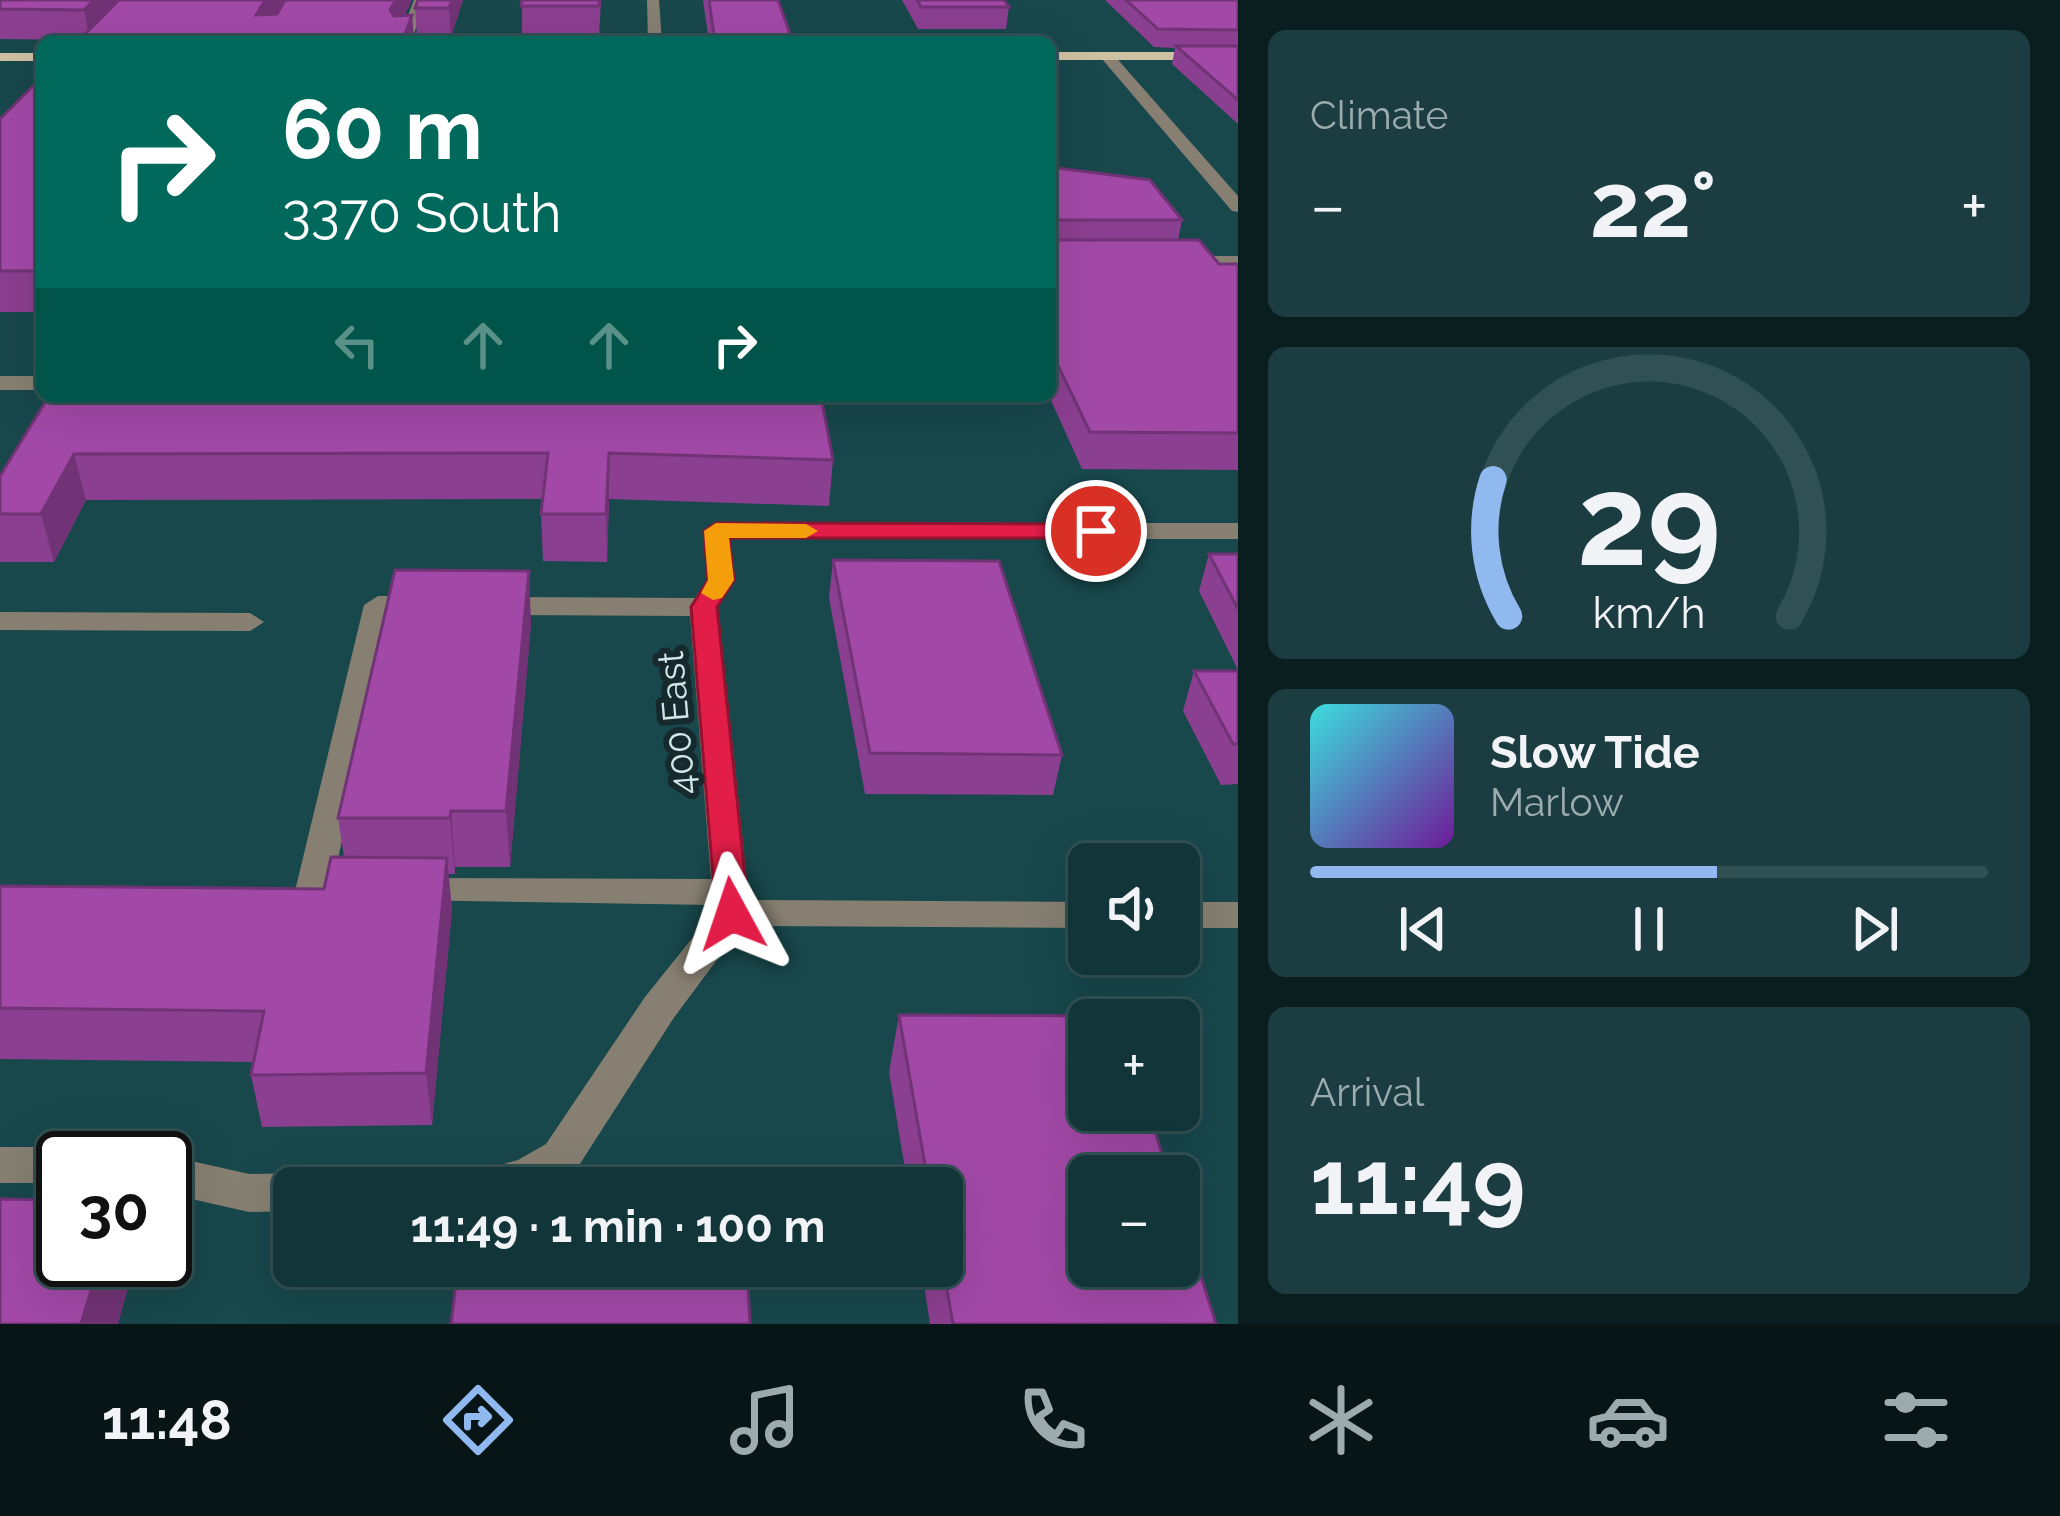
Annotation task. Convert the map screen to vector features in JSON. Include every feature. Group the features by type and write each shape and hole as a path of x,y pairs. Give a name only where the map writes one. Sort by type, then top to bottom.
{"main road":[{"path":"0,56 36,56"},
{"path":"1056,56 1238,56"}],"street":[{"path":"406,36 420,0"},
{"path":"653,0 656,36"},
{"path":"1106,56 1238,207"},
{"path":"1143,262 1238,262"},
{"path":"0,383 36,383"},
{"name":"400 East","path":"731,903 704,607 721,580 716,531 1238,531"},
{"path":"704,607 378,605 313,891 1068,914"},
{"path":"0,621 250,622"},
{"path":"544,1167 561,1157 731,903"},
{"path":"1200,915 1238,915"},
{"path":"0,1165 36,1165"},
{"path":"192,1180 249,1193 273,1192"}],"building":[{"path":"0,0 94,0 84,10 0,9"},
{"path":"119,0 265,0 256,15 277,14 285,0 396,0 390,10 394,16 412,15 404,36 83,36"},
{"path":"418,0 452,0 449,8 415,8"},
{"path":"522,0 599,0 599,6 521,6"},
{"path":"709,0 778,0 791,36 714,36"},
{"path":"917,0 1004,0 1009,7 921,7"},
{"path":"1126,0 1238,0 1238,30 1158,29"},
{"path":"1176,46 1238,46 1238,100"},
{"path":"36,83 36,271 0,271 0,119"},
{"path":"1056,168 1150,180 1182,220 1056,220"},
{"path":"1056,240 1199,240 1219,264 1238,264 1238,433 1090,432 1056,361"},
{"path":"45,402 822,402 833,460 609,453 606,514 541,514 548,453 74,454 41,514 0,514 0,476"},
{"path":"1209,554 1238,554 1238,609"},
{"path":"833,560 999,561 1062,755 870,753"},
{"path":"395,570 529,571 506,811 451,811 450,818 338,818"},
{"path":"1194,671 1238,671 1238,744 1233,744"},
{"path":"331,857 447,858 426,1073 251,1075 264,1011 0,1008 0,886 324,889"},
{"path":"899,1015 1068,1016 1068,1131 1155,1131 1162,1155 1068,1155 1068,1287 1200,1287 1200,1273 1216,1324 953,1324 946,1287 963,1287 963,1167 925,1167"},
{"path":"0,1199 36,1200 36,1287 92,1287 81,1324 0,1324"},
{"path":"455,1287 748,1287 750,1324 451,1324"}],"slow traffic":[{"path":"713,593 721,580 716,531 806,531"}],"route":[{"path":"732,914 704,607 721,580 716,531 1096,531"}]}
